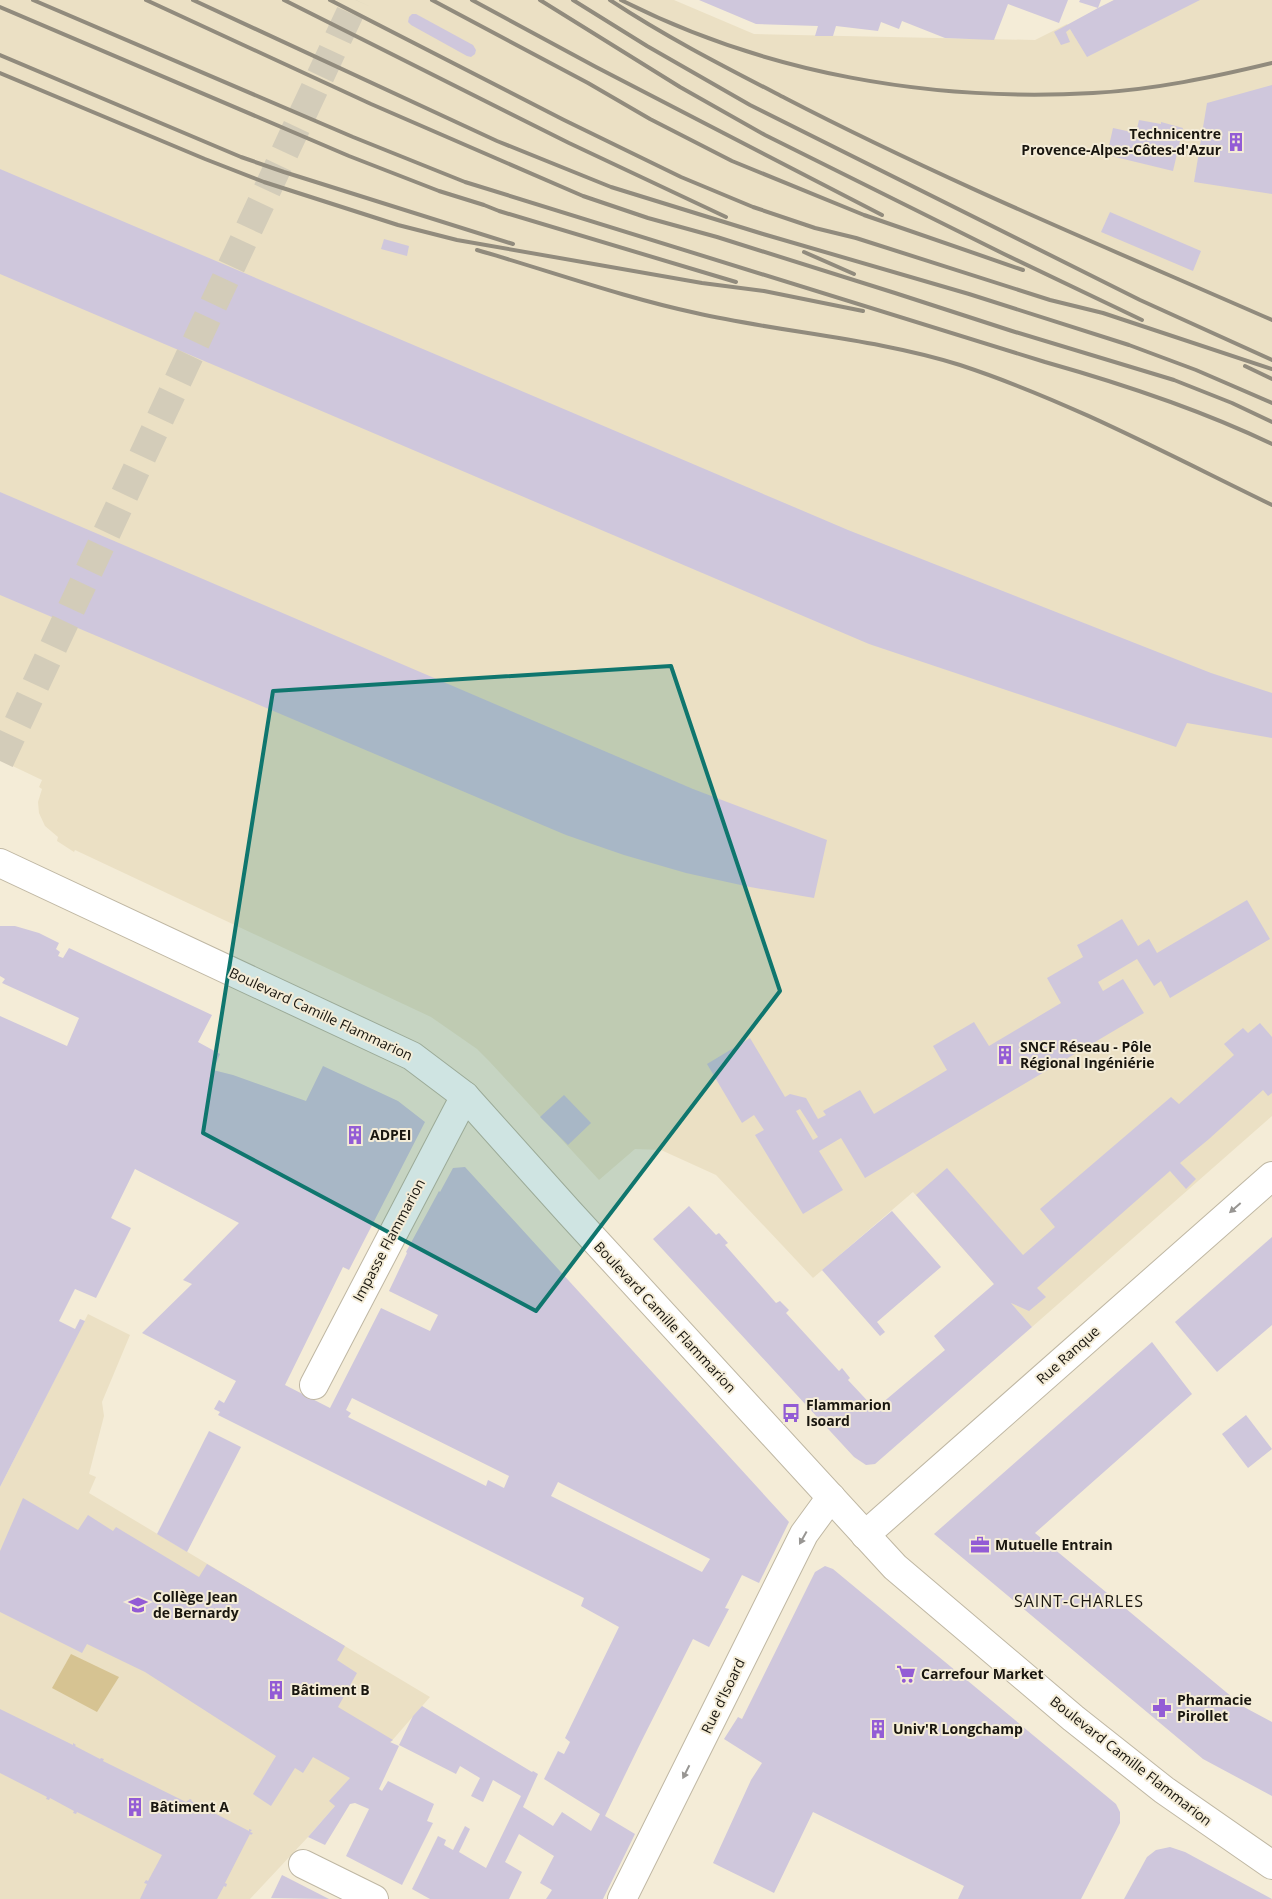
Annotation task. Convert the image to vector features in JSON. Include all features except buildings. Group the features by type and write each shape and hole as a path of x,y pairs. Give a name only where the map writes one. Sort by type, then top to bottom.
{"street":[{"name":"Boulevard Camille Flammarion","path":"0,863 412,1056 465,1096 569,1212 895,1566 1073,1718 1164,1790 1272,1865"},
{"name":"Impasse Flammarion","path":"314,1385 465,1096"},
{"name":"Rue Ranque","path":"865,1535 1272,1176"},
{"name":"Rue d'Isoard","path":"622,1899 804,1534 831,1498"},
{"path":"303,1864 374,1899"}],"highlighted area":[{"path":"671,666 780,991 536,1311 203,1133 273,691"}],"shaded area":[{"path":"0,0 674,0 754,34 1035,40 1068,25 1114,0 1272,0 1272,1116 1032,1327 913,1192 813,1278 716,1175 661,1150 635,1149 599,1180 477,1049 431,1017 75,850 74,852 57,841 58,837 45,826 39,813 38,802 42,789 39,787 42,780 0,760"},
{"name":"Collège Jean de Bernardy","path":"88,1314 130,1335 102,1402 104,1416 89,1474 96,1477 89,1493 430,1697 308,1837 250,1899 0,1899 0,1487"},
{"path":"71,1654 119,1677 97,1712 52,1688"}],"tunnel":[{"path":"0,761 356,0"}],"railway":[{"path":"33,0 353,137 465,182 1132,388 1189,408 1272,444"},
{"path":"146,0 371,104 583,196 648,218 717,237 1012,331 1174,380 1232,403 1272,422"},
{"path":"193,0 497,141 611,187 763,234 969,294 1129,345 1196,370 1272,403"},
{"path":"284,0 569,143 726,217"},
{"path":"330,0 564,120 681,177 753,207 815,228 856,238 1050,300 1103,313 1272,369"},
{"path":"432,0 588,83 650,119 732,161 864,215 1023,270"},
{"path":"472,0 596,67 882,215"},
{"path":"540,0 680,87 765,135 1004,254 1142,320"},
{"path":"573,0 647,46 750,105 1140,300 1272,360"},
{"path":"610,0 696,51 845,128 1026,213 1272,320"},
{"path":"621,0 677,26 734,47 792,64 851,78 971,93 1032,95 1138,89 1183,82 1272,63"},
{"path":"0,7 349,156 439,191 499,211 736,282"},
{"path":"0,55 241,157 513,244"},
{"path":"0,73 264,182 398,225 457,240 702,283 764,291 863,311"},
{"path":"477,250 668,307 729,320 895,348 960,365 1000,379 1079,412 1272,505"},
{"path":"804,252 854,274"},
{"path":"1245,366 1272,379"}],"place":[{"name":"Technicentre Provence-Alpes-Côtes-d'Azur","path":"1236,142"},
{"name":"SNCF Réseau - Pôle Régional Ingéniérie","path":"1005,1055"},
{"name":"ADPEI","path":"355,1135"},
{"name":"Flammarion Isoard","path":"791,1413"},
{"name":"Mutuelle Entrain","path":"980,1545"},
{"name":"Collège Jean de Bernardy","path":"138,1605"},
{"name":"Carrefour Market","path":"906,1674"},
{"name":"Bâtiment B","path":"276,1690"},
{"name":"Pharmacie Pirollet","path":"1162,1708"},
{"name":"Univ'R Longchamp","path":"878,1729"},
{"name":"Bâtiment A","path":"135,1807"}],"district":[{"name":"SAINT-CHARLES","path":"1079,1601"}]}
